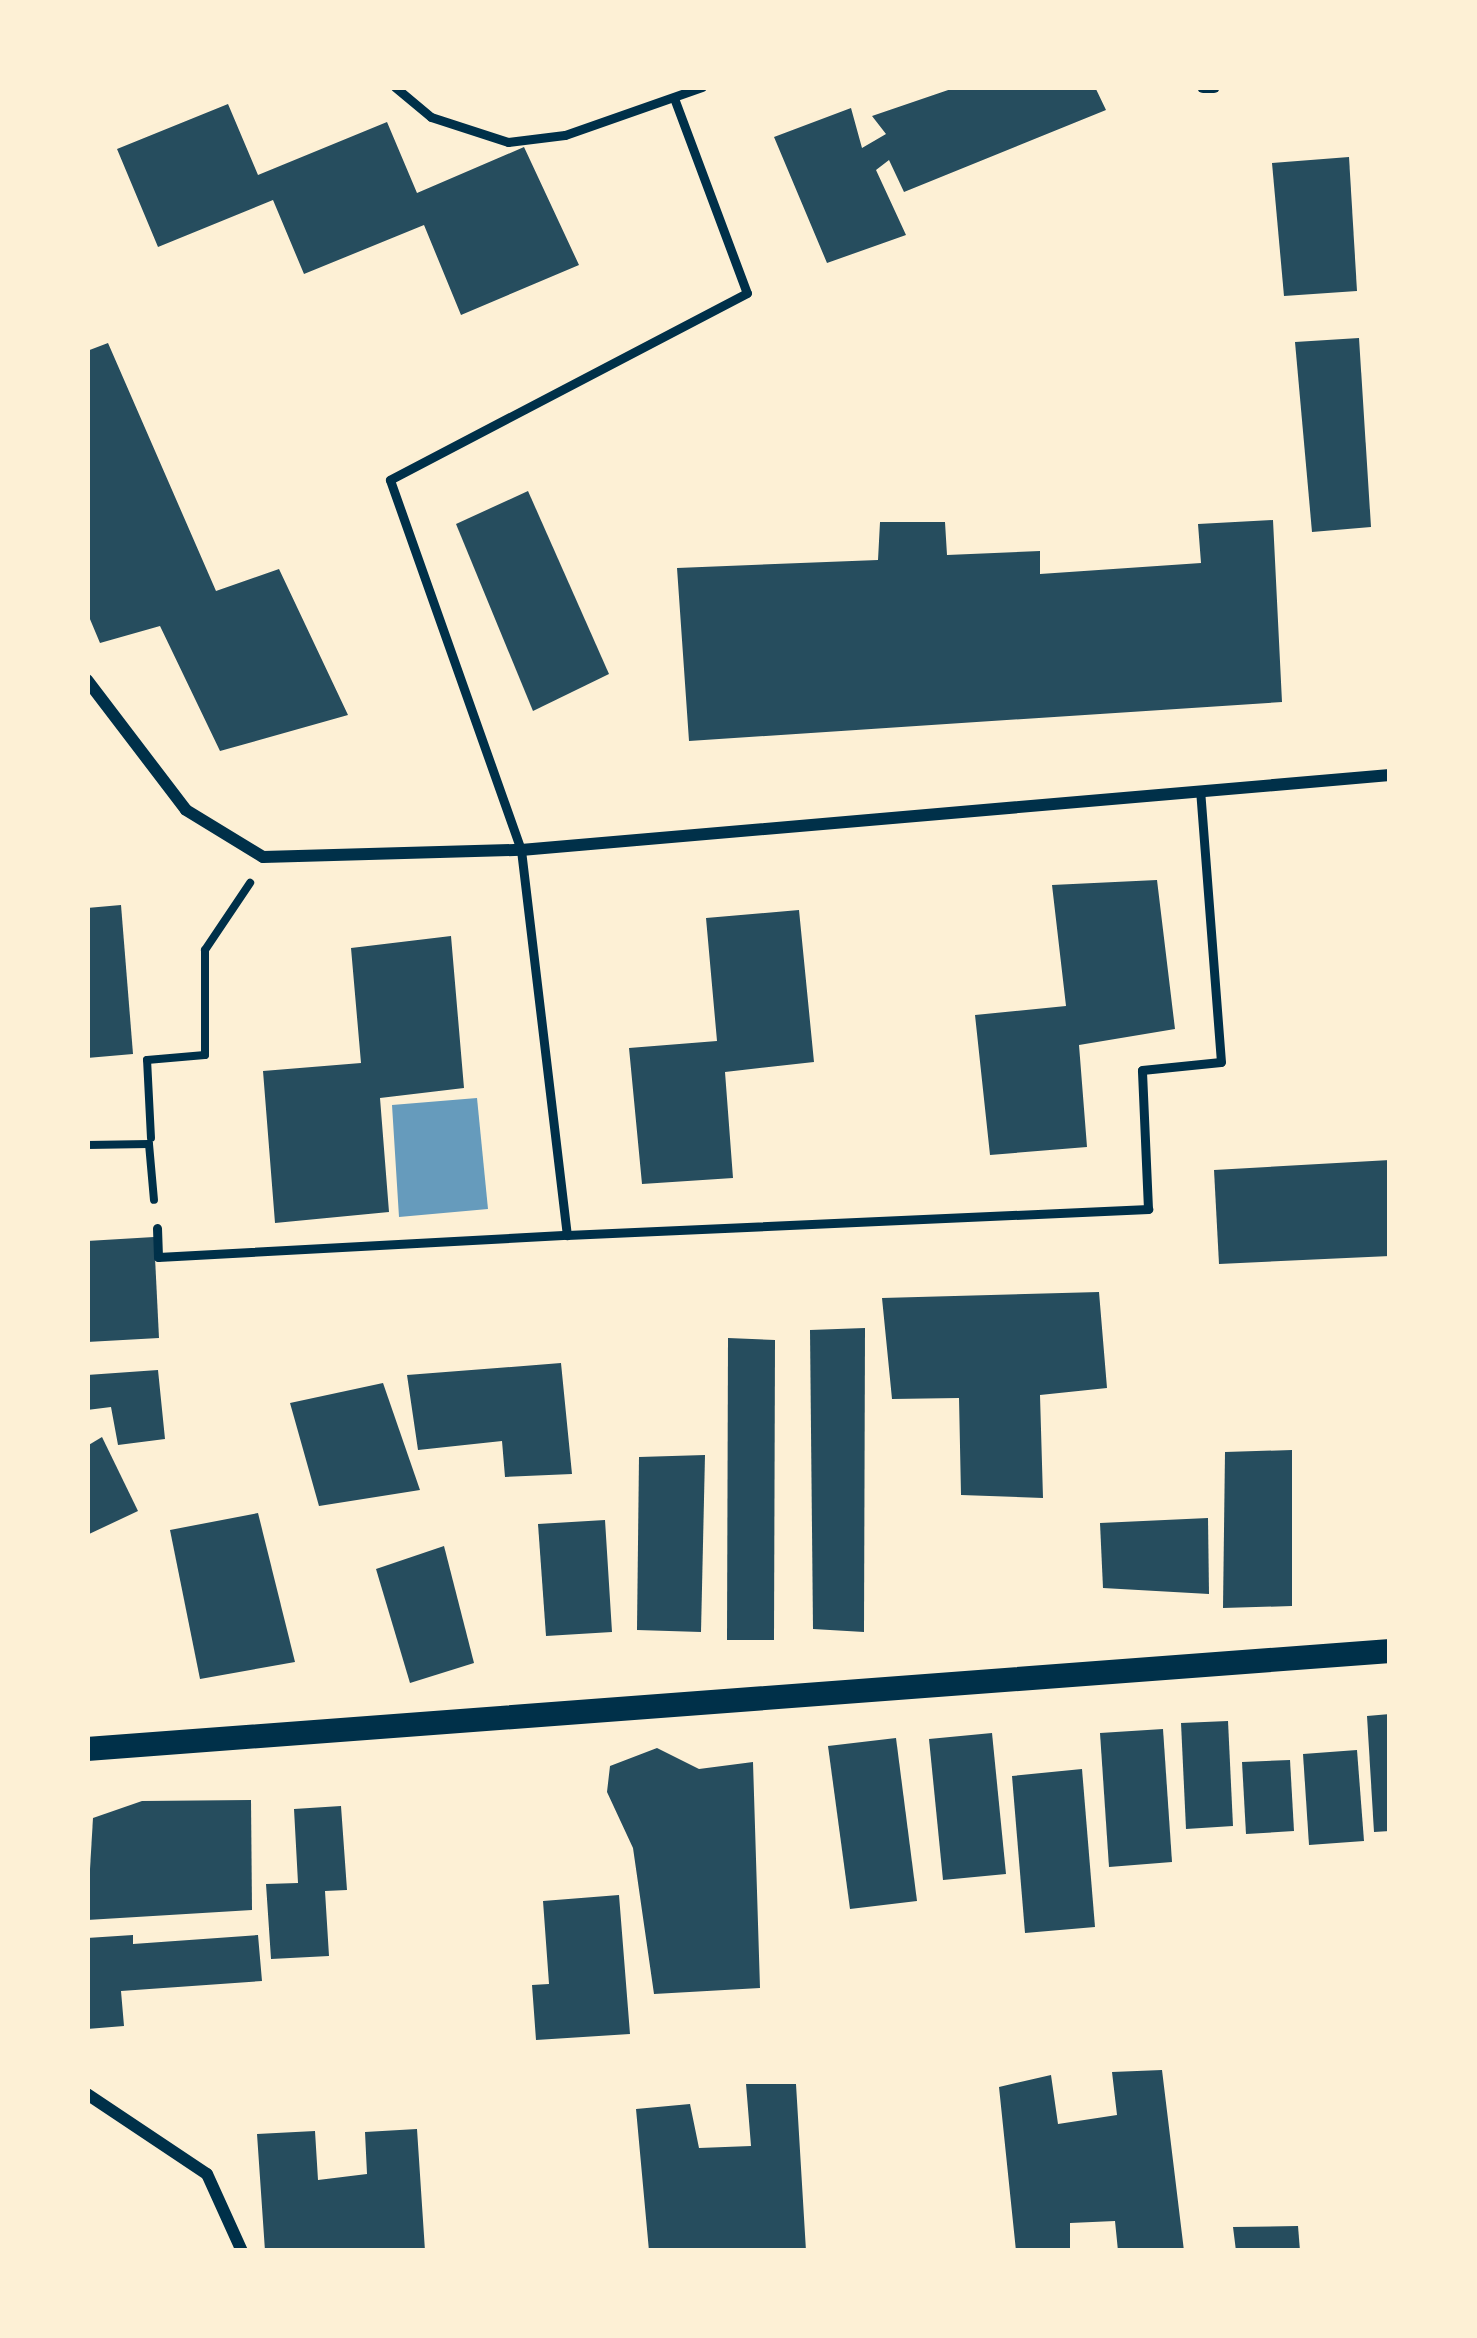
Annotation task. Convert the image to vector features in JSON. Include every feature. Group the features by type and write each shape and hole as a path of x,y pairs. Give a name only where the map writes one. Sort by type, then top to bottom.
{"main road":[{"path":"87,1749 1390,1651"}],"street":[{"path":"1203,87 1214,87"},
{"path":"87,680 94,705 186,810 267,856 521,850 1390,775"},
{"path":"87,2094 207,2174 242,2251"}],"lane":[{"path":"395,87 431,117 508,142 702,87"},
{"path":"567,1235 521,850 390,480 747,292 674,98"},
{"path":"157,1228 158,1257 1148,1209 1142,1070 1222,1062 1199,791"}],"path":[{"path":"151,1138 147,1060 205,1055 206,950 267,856"},
{"path":"87,1145 149,1144 157,1228"}],"water":[{"path":"477,1098 488,1209 399,1217 392,1105"}],"building":[{"path":"957,87 1095,87 1106,110 904,192 889,160 876,170 906,235 827,263 774,137 851,108 862,148 886,134 872,116"},
{"path":"228,104 258,175 387,122 417,193 524,147 579,265 461,315 424,225 304,274 273,200 158,247 117,149"},
{"path":"1349,157 1357,291 1284,296 1272,163"},
{"path":"1359,338 1371,527 1312,532 1295,342"},
{"path":"108,343 216,591 279,569 348,715 220,751 160,626 100,643 87,612 87,351"},
{"path":"528,491 609,674 533,711 456,524"},
{"path":"1273,520 1282,702 689,741 677,568 878,560 880,522 945,522 947,555 1040,551 1040,574 1201,563 1198,524"},
{"path":"1157,880 1175,1029 1079,1045 1087,1147 990,1155 975,1015 1066,1006 1052,885"},
{"path":"121,905 133,1054 87,1058 87,908"},
{"path":"799,910 814,1062 725,1072 733,1178 642,1184 629,1048 717,1041 706,918"},
{"path":"451,936 464,1088 380,1098 389,1212 275,1223 263,1071 361,1063 351,948"},
{"path":"1390,1160 1390,1256 1219,1264 1214,1170"},
{"path":"154,1237 159,1338 87,1342 87,1241"},
{"path":"1099,1292 1107,1388 1040,1395 1043,1498 961,1495 959,1398 892,1399 882,1298"},
{"path":"865,1328 864,1632 813,1629 810,1330"},
{"path":"728,1338 775,1340 774,1640 727,1640"},
{"path":"561,1363 572,1474 505,1477 502,1441 418,1450 407,1375"},
{"path":"158,1370 165,1439 118,1445 111,1407 87,1410 87,1375"},
{"path":"383,1383 420,1490 319,1506 290,1403"},
{"path":"102,1437 138,1511 87,1535 87,1446"},
{"path":"1292,1450 1292,1606 1223,1608 1225,1452"},
{"path":"705,1455 701,1632 637,1630 639,1457"},
{"path":"258,1513 295,1662 200,1679 170,1530"},
{"path":"1208,1518 1209,1594 1103,1588 1100,1523"},
{"path":"605,1520 612,1632 546,1636 538,1524"},
{"path":"444,1546 474,1663 410,1683 376,1569"},
{"path":"1390,1714 1390,1831 1374,1832 1367,1716"},
{"path":"1228,1721 1233,1826 1186,1829 1181,1723"},
{"path":"1163,1729 1172,1862 1109,1867 1100,1733"},
{"path":"992,1733 1006,1874 943,1880 929,1739"},
{"path":"896,1738 917,1901 850,1909 828,1746"},
{"path":"657,1748 699,1769 753,1762 760,1988 654,1994 633,1848 607,1792 610,1766"},
{"path":"1357,1750 1364,1841 1309,1845 1303,1754"},
{"path":"1290,1760 1294,1831 1246,1834 1242,1762"},
{"path":"1082,1769 1095,1927 1025,1933 1012,1776"},
{"path":"251,1800 252,1910 87,1920 93,1818 142,1801"},
{"path":"341,1806 347,1890 325,1891 329,1956 271,1959 266,1884 298,1883 294,1809"},
{"path":"619,1895 630,2034 536,2040 532,1985 549,1984 543,1901"},
{"path":"133,1935 133,1944 258,1935 262,1981 121,1991 124,2026 87,2029 87,1938"},
{"path":"1162,2070 1184,2251 1118,2251 1115,2221 1070,2223 1070,2251 1016,2251 999,2087 1051,2075 1058,2124 1117,2115 1112,2072"},
{"path":"746,2084 796,2084 806,2251 649,2251 636,2109 690,2104 699,2148 751,2146"},
{"path":"417,2129 425,2251 265,2251 257,2134 315,2131 318,2180 367,2174 365,2132"},
{"path":"1298,2226 1300,2251 1236,2251 1233,2227"}]}
